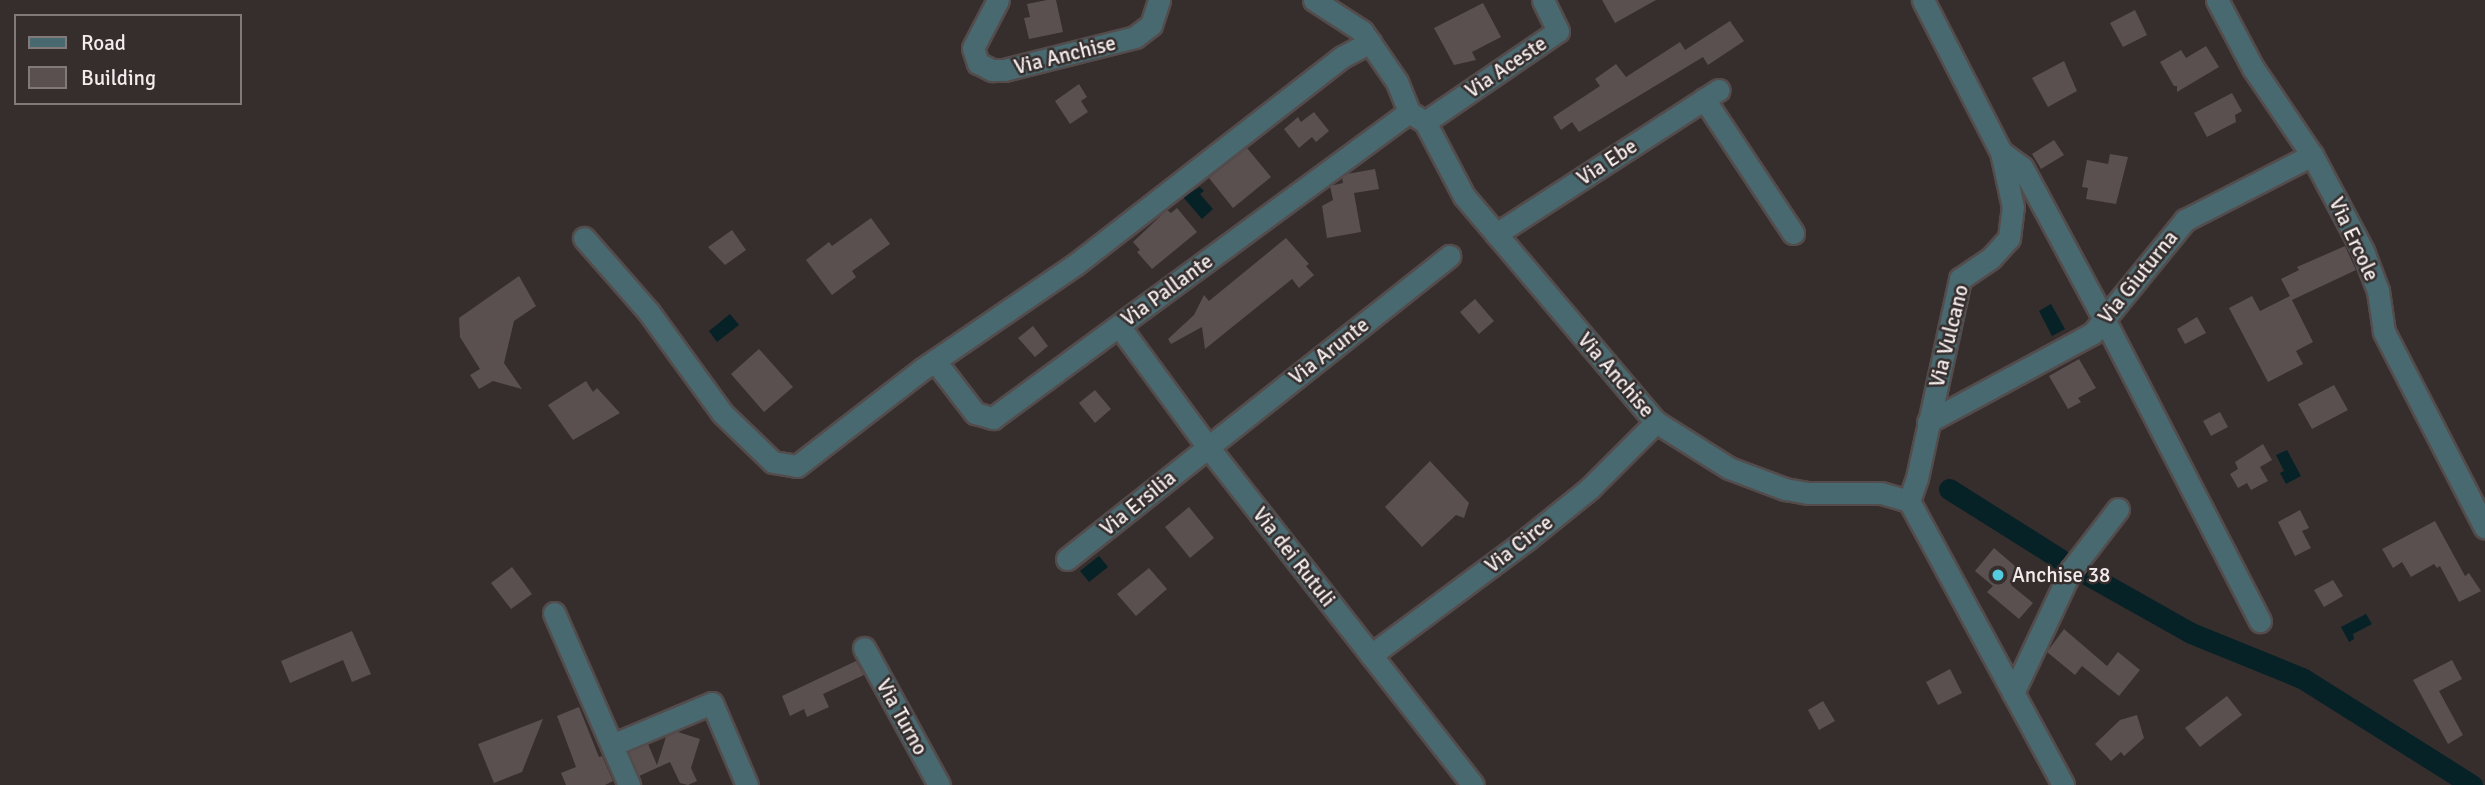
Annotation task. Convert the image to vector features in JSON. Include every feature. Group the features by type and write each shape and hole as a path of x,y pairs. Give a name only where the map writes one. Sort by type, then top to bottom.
{"street":[{"name":"Via Anchise","path":"998,0 974,48 978,63 992,70 1004,70 1135,37 1151,25 1159,0"},
{"name":"Via Anchise","path":"1314,0 1362,31 1397,82 1464,195 1656,422 1729,468 1785,489 1808,494 1881,493 1909,501"},
{"name":"Via Aceste","path":"1417,117 1558,31 1543,0"},
{"name":"Via Vulcano","path":"1909,501 1960,279 1991,258 2011,232 2013,207 2001,152 1923,0"},
{"name":"Via Ercole","path":"2217,0 2253,68 2312,155 2363,251 2378,291 2384,332 2485,528"},
{"path":"584,238 648,312 722,413 773,462 797,466 935,361 1076,264 1342,57 1370,42"},
{"name":"Via Ebe","path":"1496,234 1712,95 1793,233"},
{"name":"Via Pallante","path":"935,361 975,413 993,418 1417,117"},
{"path":"2001,152 2022,167 2260,621"},
{"name":"Via Giuturna","path":"1928,422 2093,333 2185,220 2312,155"},
{"name":"Via Arunte","path":"1208,447 1449,256"},
{"name":"Via dei Rutuli","path":"1119,326 1208,447 1474,785"},
{"name":"Via Circe","path":"1371,655 1527,539 1589,489 1656,422"},
{"name":"Via Ersilia","path":"1068,559 1208,447"},
{"path":"1909,501 2061,784"},
{"path":"2013,693 2071,570 2118,509"},
{"path":"554,613 629,785"},
{"name":"Via Turno","path":"864,648 939,785"},
{"path":"611,745 712,703 747,785"}],"water":[{"path":"1200,187 1204,191 1200,194 1213,209 1202,219 1183,197"},
{"path":"2051,304 2065,329 2052,336 2039,311"},
{"path":"730,314 739,325 717,342 709,331"},
{"path":"2287,450 2301,476 2286,484 2280,473 2284,471 2276,455"},
{"path":"1099,556 1108,567 1089,582 1080,571"},
{"path":"2366,614 2372,624 2353,634 2354,639 2349,642 2341,627"}],"building":[{"path":"1056,0 1063,32 1029,39 1024,18 1030,17 1027,4"},
{"path":"1602,0 1656,0 1615,23"},
{"path":"1483,3 1501,37 1472,52 1476,60 1454,65 1434,28"},
{"path":"2135,10 2147,35 2123,47 2110,23"},
{"path":"1730,21 1744,41 1708,65 1703,57 1579,132 1572,122 1561,130 1553,117 1600,86 1595,79 1616,64 1626,77 1680,42 1685,50"},
{"path":"2206,46 2219,67 2177,92 2177,86 2174,86 2160,62 2181,50 2186,58"},
{"path":"2064,61 2077,91 2048,107 2032,78"},
{"path":"1079,84 1087,97 1081,101 1088,112 1070,124 1055,101"},
{"path":"2232,93 2242,111 2235,115 2236,122 2207,137 2194,113"},
{"path":"1314,112 1329,131 1316,142 1312,137 1299,148 1284,129 1298,117 1301,122"},
{"path":"2054,140 2064,155 2041,169 2032,154"},
{"path":"1247,148 1271,177 1233,208 1209,178"},
{"path":"2110,154 2128,157 2116,204 2086,199 2088,188 2082,187 2087,160 2108,164"},
{"path":"1375,169 1379,189 1354,193 1361,232 1327,238 1322,206 1333,200 1330,186 1343,183 1342,177 1347,174"},
{"path":"1177,208 1197,232 1152,269 1137,252 1140,250 1133,242 1167,210 1171,213"},
{"path":"871,218 890,244 852,271 856,277 832,295 806,260 829,242 832,246"},
{"path":"732,230 746,250 725,265 708,247"},
{"path":"1286,238 1309,264 1306,266 1314,275 1299,288 1292,279 1205,349 1202,327 1171,344 1168,339 1194,315 1204,295 1209,301"},
{"path":"2345,246 2356,270 2292,300 2313,342 2296,351 2303,364 2268,382 2229,308 2252,296 2260,311 2290,296 2281,279 2299,270 2297,267"},
{"path":"519,276 536,306 514,321 504,363 522,389 493,381 479,389 470,375 480,369 460,337 459,318"},
{"path":"1475,299 1494,321 1479,334 1460,312"},
{"path":"2197,317 2206,333 2185,344 2177,329"},
{"path":"1033,326 1048,346 1035,357 1018,338"},
{"path":"759,349 793,387 764,412 731,374"},
{"path":"2079,359 2096,388 2078,398 2081,402 2068,409 2049,376"},
{"path":"586,381 593,392 597,388 620,413 573,440 548,405"},
{"path":"2334,385 2348,410 2312,429 2298,404"},
{"path":"1095,390 1111,409 1095,423 1079,403"},
{"path":"2220,412 2228,427 2211,436 2203,421"},
{"path":"2263,444 2272,460 2260,467 2268,481 2251,490 2247,483 2238,488 2230,474 2238,469 2235,462"},
{"path":"1430,461 1469,503 1464,518 1456,515 1422,547 1385,507"},
{"path":"1189,507 1214,538 1190,558 1165,527"},
{"path":"2300,510 2309,528 2302,531 2311,548 2295,556 2278,522"},
{"path":"2435,521 2465,576 2469,573 2481,591 2459,602 2440,566 2437,568 2434,564 2411,577 2402,562 2393,568 2382,549"},
{"path":"1994,548 2022,572 2011,585 2033,603 2019,619 1987,592 1993,586 1975,571"},
{"path":"512,567 532,594 511,609 491,583"},
{"path":"1149,568 1167,589 1136,616 1117,594"},
{"path":"2333,580 2343,596 2324,607 2314,590"},
{"path":"2064,629 2107,666 2118,652 2140,670 2119,696 2082,666 2075,675 2047,652"},
{"path":"352,631 371,674 352,682 343,660 290,683 281,661"},
{"path":"2452,660 2462,679 2439,691 2463,735 2448,744 2413,680"},
{"path":"856,661 864,675 823,694 829,707 807,717 804,709 790,716 782,696"},
{"path":"1950,669 1962,693 1938,705 1926,682"},
{"path":"2227,696 2242,715 2200,747 2185,728"},
{"path":"1823,701 1835,721 1819,730 1808,710"},
{"path":"579,707 599,757 602,756 613,781 605,785 566,785 561,773 576,767 557,716"},
{"path":"2137,715 2144,738 2124,756 2121,752 2111,761 2095,744 2120,720"},
{"path":"543,719 522,772 494,783 478,744"},
{"path":"678,732 700,739 691,768 697,781 688,785 680,783 670,762 639,776 629,752 648,744 657,765 666,737"}],"waterway":[{"path":"1949,489 2060,559"},
{"path":"2088,575 2191,633 2302,678 2472,785"}],"place":[{"name":"Anchise 38","path":"1998,575"}]}
